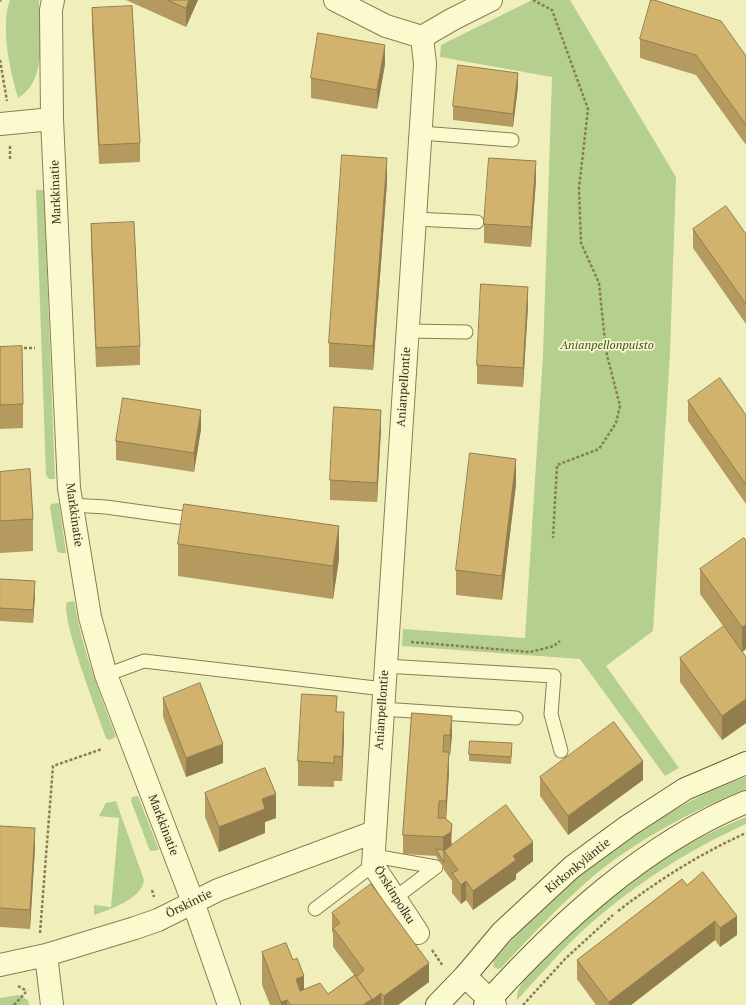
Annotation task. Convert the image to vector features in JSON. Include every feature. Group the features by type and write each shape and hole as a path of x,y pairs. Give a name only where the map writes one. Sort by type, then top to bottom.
{"street":[{"name":"Markkinatie","path":"53,0 51,10 52,119 60,317 72,505 90,617 106,675 193,902 229,1005"},
{"path":"335,0 386,26 422,37 453,19 491,0"},
{"name":"Anianpellontie","path":"374,832 425,64 422,37"},
{"path":"4,115 52,119"},
{"name":"Kirkonkyläntie","path":"438,1005 502,932 572,867 628,826 685,789 746,763"},
{"path":"465,976 490,1003 540,946 607,888 649,856 705,821 746,802"},
{"name":"Örskintie","path":"0,965 43,946 135,928 158,920 218,890 374,832"},
{"name":"Örskinpolku","path":"374,832 374,861 395,898 418,933"},
{"path":"43,946 52,1005"}],"lane":[{"path":"420,133 512,140"},
{"path":"415,218 477,222"},
{"path":"408,331 466,332"},
{"path":"72,505 106,507 208,522"},
{"path":"106,675 144,661 383,699 516,718"},
{"path":"385,666 554,676 551,714 561,751"},
{"path":"315,909 374,861 436,868 395,898"}],"path":[{"path":"533,0 552,10 588,108 579,188 581,243 600,282 606,351 612,381 620,406 616,423 599,449 556,465 553,538"},
{"path":"0,60 4,115"},
{"path":"15,352 17,348 35,348"},
{"path":"387,640 530,652 554,646 560,641"},
{"path":"43,946 53,766 102,749"},
{"path":"523,1005 566,958 617,911 662,878 716,846 746,833"},
{"path":"14,1005 27,991"}],"green space":[{"path":"10,0 39,0 41,40 38,67 28,90 18,98 7,49 6,23"},
{"name":"Anianpellonpuisto","path":"532,0 570,0 676,177 670,353 653,631 606,666 679,768 665,776 580,659 402,646 403,629 525,638 543,354 552,77 440,57 441,45"},
{"path":"36,190 44,190 55,479 49,479 46,475"},
{"path":"59,503 66,553 60,553 57,551 50,507 51,504"},
{"path":"74,601 86,653 116,737 109,740 106,738 89,690 69,627 66,612 67,602"},
{"path":"746,777 746,789 685,817 646,839 608,864 591,878 534,933 501,968 498,969 493,967 494,960 548,903 608,852 675,809"},
{"path":"138,796 159,850 150,851 131,801 132,797"},
{"path":"116,801 144,880 138,892 132,898 94,915 94,905 111,907 119,818 99,816 106,803"},
{"path":"746,817 746,824 679,859 637,886 617,901 579,934 517,1000 519,989 529,974 587,917 636,877 662,860 717,829"},
{"path":"18,995 28,1000 29,1005 0,1005 0,998"}],"building":[{"path":"168,0 189,0 186,8"},
{"path":"651,0 721,21 746,56 746,125 696,55 640,39"},
{"path":"132,6 140,143 99,145 92,8"},
{"path":"318,33 385,45 377,90 311,78"},
{"path":"458,65 518,73 513,114 453,106"},
{"path":"342,155 387,158 373,346 329,343"},
{"path":"489,158 536,161 531,227 484,224"},
{"path":"726,206 746,234 746,304 693,229"},
{"path":"134,222 140,346 96,348 91,224"},
{"path":"481,284 528,287 523,368 477,365"},
{"path":"22,346 23,404 0,405 0,347"},
{"path":"720,378 746,415 746,485 688,401"},
{"path":"123,398 201,410 194,453 116,441"},
{"path":"334,407 381,410 377,483 330,480"},
{"path":"470,453 516,459 502,576 456,570"},
{"path":"30,469 33,519 0,521 0,472"},
{"path":"184,504 339,526 333,566 178,544"},
{"path":"744,538 746,540 746,625 742,627 700,569"},
{"path":"0,579 35,581 33,610 0,608"},
{"path":"724,626 746,657 746,699 722,716 680,658"},
{"path":"200,683 223,744 186,758 163,698"},
{"path":"302,694 337,696 336,712 344,712 342,757 334,756 334,763 298,761"},
{"path":"412,713 452,716 450,735 444,735 443,752 449,752 446,801 439,801 438,818 445,818 452,824 451,832 443,837 403,835"},
{"path":"614,722 643,761 568,816 540,777"},
{"path":"470,741 512,743 511,757 469,754"},
{"path":"265,768 276,794 262,799 265,809 219,827 205,793"},
{"path":"506,805 533,842 513,856 516,860 473,891 466,881 461,885 452,873 458,870 444,851"},
{"path":"0,826 35,828 30,910 0,908"},
{"path":"436,849 444,851 444,862"},
{"path":"703,872 737,916 720,928 715,921 609,1002 577,960 682,879 687,885"},
{"path":"371,884 429,963 384,996 381,993 372,1000 356,977 364,970 333,928 340,923 332,913"},
{"path":"286,943 293,960 297,958 304,976 296,979 300,991 320,983 328,994 355,975 372,999 363,1005 291,1005 287,1000 281,1002 262,952"}]}
